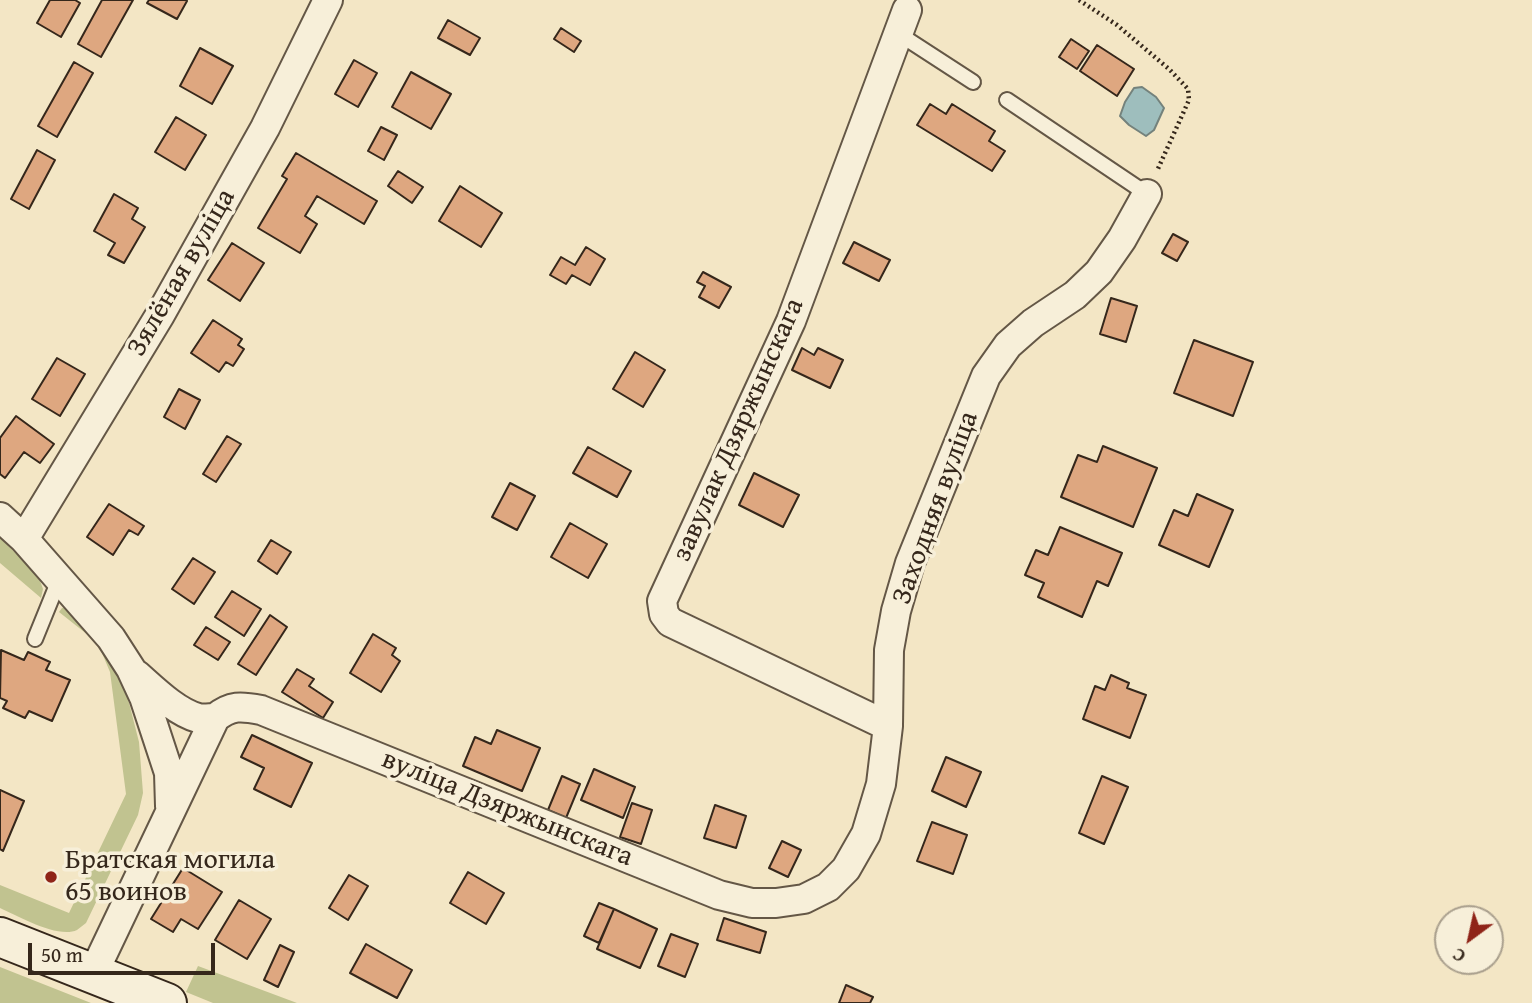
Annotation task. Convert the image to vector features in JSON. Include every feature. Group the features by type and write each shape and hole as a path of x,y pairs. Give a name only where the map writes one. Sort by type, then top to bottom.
{"main road":[{"path":"0,937 167,1003"}],"street":[{"name":"Зялёная вуліца","path":"24,539 160,315 265,128 328,0"},
{"name":"завулак Дзяржынскага","path":"888,726 670,622 664,614 662,601 791,321 903,22"},
{"name":"Заходняя вуліца","path":"804,899 828,887 846,869 866,834 881,783 888,726 889,650 896,611 910,563 986,376 1008,345 1033,323 1075,295 1098,272 1122,239 1147,194"},
{"path":"0,517 24,539 111,638 131,669 144,697 169,773 170,809"},
{"path":"93,974 215,718 198,718 176,707 131,669"},
{"name":"вуліца Дзяржынскага","path":"215,718 235,707 261,710 719,895 752,903 804,899"}],"lane":[{"path":"903,22 973,82"},
{"path":"1007,100 1147,194"},
{"path":"35,639 59,580"}],"path":[{"path":"1079,0 1117,25 1170,69 1188,89 1189,100 1147,194"}],"green space":[{"path":"0,538 38,575 43,589 41,598 0,563"},
{"path":"68,607 75,610 117,668 139,742 143,793 138,815 86,923 69,932 49,929 0,908 0,885 69,913 126,794 110,672 93,639 59,612"},
{"path":"198,966 297,1003 213,1003 186,992"},
{"path":"0,967 91,1003 0,1003"}],"water":[{"path":"1142,87 1156,97 1164,108 1154,130 1146,136 1120,116 1134,88"}],"building":[{"path":"50,0 75,0 80,3 61,37 37,23"},
{"path":"102,0 133,0 101,57 78,44"},
{"path":"149,0 187,1 177,19 147,3"},
{"path":"448,20 480,38 470,55 438,38"},
{"path":"561,28 581,41 574,52 554,39"},
{"path":"1071,39 1089,51 1077,69 1059,57"},
{"path":"1097,45 1134,69 1117,96 1080,71"},
{"path":"200,48 233,66 212,104 180,86"},
{"path":"354,60 377,73 358,107 335,94"},
{"path":"74,62 93,73 57,137 38,126"},
{"path":"411,72 451,94 431,129 392,107"},
{"path":"930,104 946,114 952,104 995,131 989,141 1005,151 992,171 917,125"},
{"path":"176,117 206,135 185,170 155,152"},
{"path":"381,127 397,135 384,160 368,151"},
{"path":"37,150 55,160 29,209 11,199"},
{"path":"296,153 377,201 364,224 317,196 305,216 317,224 300,253 258,228 287,179 282,176"},
{"path":"398,171 423,187 412,203 388,186"},
{"path":"460,186 502,213 481,247 439,221"},
{"path":"114,194 138,208 132,219 145,227 124,263 108,255 115,243 94,231"},
{"path":"1173,234 1188,242 1177,261 1162,253"},
{"path":"854,242 890,260 879,281 843,263"},
{"path":"232,243 264,263 240,301 208,280"},
{"path":"586,247 605,259 590,285 572,275 566,284 550,275 561,257 575,265"},
{"path":"703,272 731,287 719,308 699,297 705,286 697,282"},
{"path":"1111,298 1137,306 1126,342 1100,334"},
{"path":"213,320 242,339 238,345 244,349 233,366 226,362 219,372 191,353"},
{"path":"1194,340 1253,362 1233,416 1174,393"},
{"path":"802,348 814,355 818,348 843,360 830,388 792,370"},
{"path":"635,352 665,370 643,407 613,389"},
{"path":"57,358 85,374 60,416 32,399"},
{"path":"179,389 200,400 185,429 164,417"},
{"path":"16,416 54,444 40,463 24,452 5,478 0,474 0,438"},
{"path":"227,436 241,444 216,482 203,474"},
{"path":"1103,446 1157,468 1133,527 1061,497 1078,455 1097,462"},
{"path":"588,447 631,471 617,497 573,473"},
{"path":"754,473 799,495 783,527 739,505"},
{"path":"510,483 535,496 517,530 492,517"},
{"path":"1197,494 1233,510 1209,567 1159,545 1174,510 1188,516"},
{"path":"109,504 144,526 138,535 129,530 113,555 87,537"},
{"path":"570,523 607,544 588,578 551,557"},
{"path":"1060,527 1122,553 1108,586 1097,581 1082,617 1038,597 1044,583 1025,575 1036,550 1048,555"},
{"path":"271,540 291,552 277,574 258,561"},
{"path":"193,558 215,572 194,604 172,589"},
{"path":"232,591 261,609 244,636 215,617"},
{"path":"270,615 287,627 256,675 238,664"},
{"path":"206,627 230,642 218,660 194,645"},
{"path":"373,634 396,648 392,655 400,661 381,692 350,673"},
{"path":"1,650 24,660 28,652 50,662 46,670 70,680 52,721 29,711 25,718 3,708 7,701 0,698"},
{"path":"297,669 314,679 309,686 333,702 323,718 282,692"},
{"path":"1111,675 1129,683 1127,688 1146,695 1130,738 1083,719 1095,686 1105,690"},
{"path":"497,730 540,748 522,791 463,766 475,737 491,744"},
{"path":"252,735 312,763 291,807 254,789 264,768 241,757"},
{"path":"946,757 981,772 966,807 932,791"},
{"path":"594,769 635,787 623,818 581,800"},
{"path":"562,776 580,784 566,818 548,810"},
{"path":"1102,776 1128,787 1104,844 1079,833"},
{"path":"0,790 24,801 3,851 0,849"},
{"path":"632,803 652,810 641,844 620,837"},
{"path":"715,805 746,816 736,848 704,838"},
{"path":"932,822 967,835 953,874 917,861"},
{"path":"782,841 801,850 788,877 769,868"},
{"path":"183,868 222,892 198,929 181,919 173,932 151,919"},
{"path":"468,872 504,893 486,924 450,903"},
{"path":"349,875 368,886 348,920 329,908"},
{"path":"239,900 271,919 247,959 215,940"},
{"path":"599,903 614,909 599,943 584,936"},
{"path":"614,909 657,929 640,968 597,949"},
{"path":"724,918 766,932 760,953 717,940"},
{"path":"671,934 698,944 685,977 658,966"},
{"path":"366,944 412,970 397,998 350,973"},
{"path":"280,945 294,952 278,987 264,980"},
{"path":"846,985 873,997 870,1003 839,1003"}],"place":[{"name":"Братская могила 65 воинов","path":"51,877"}]}
